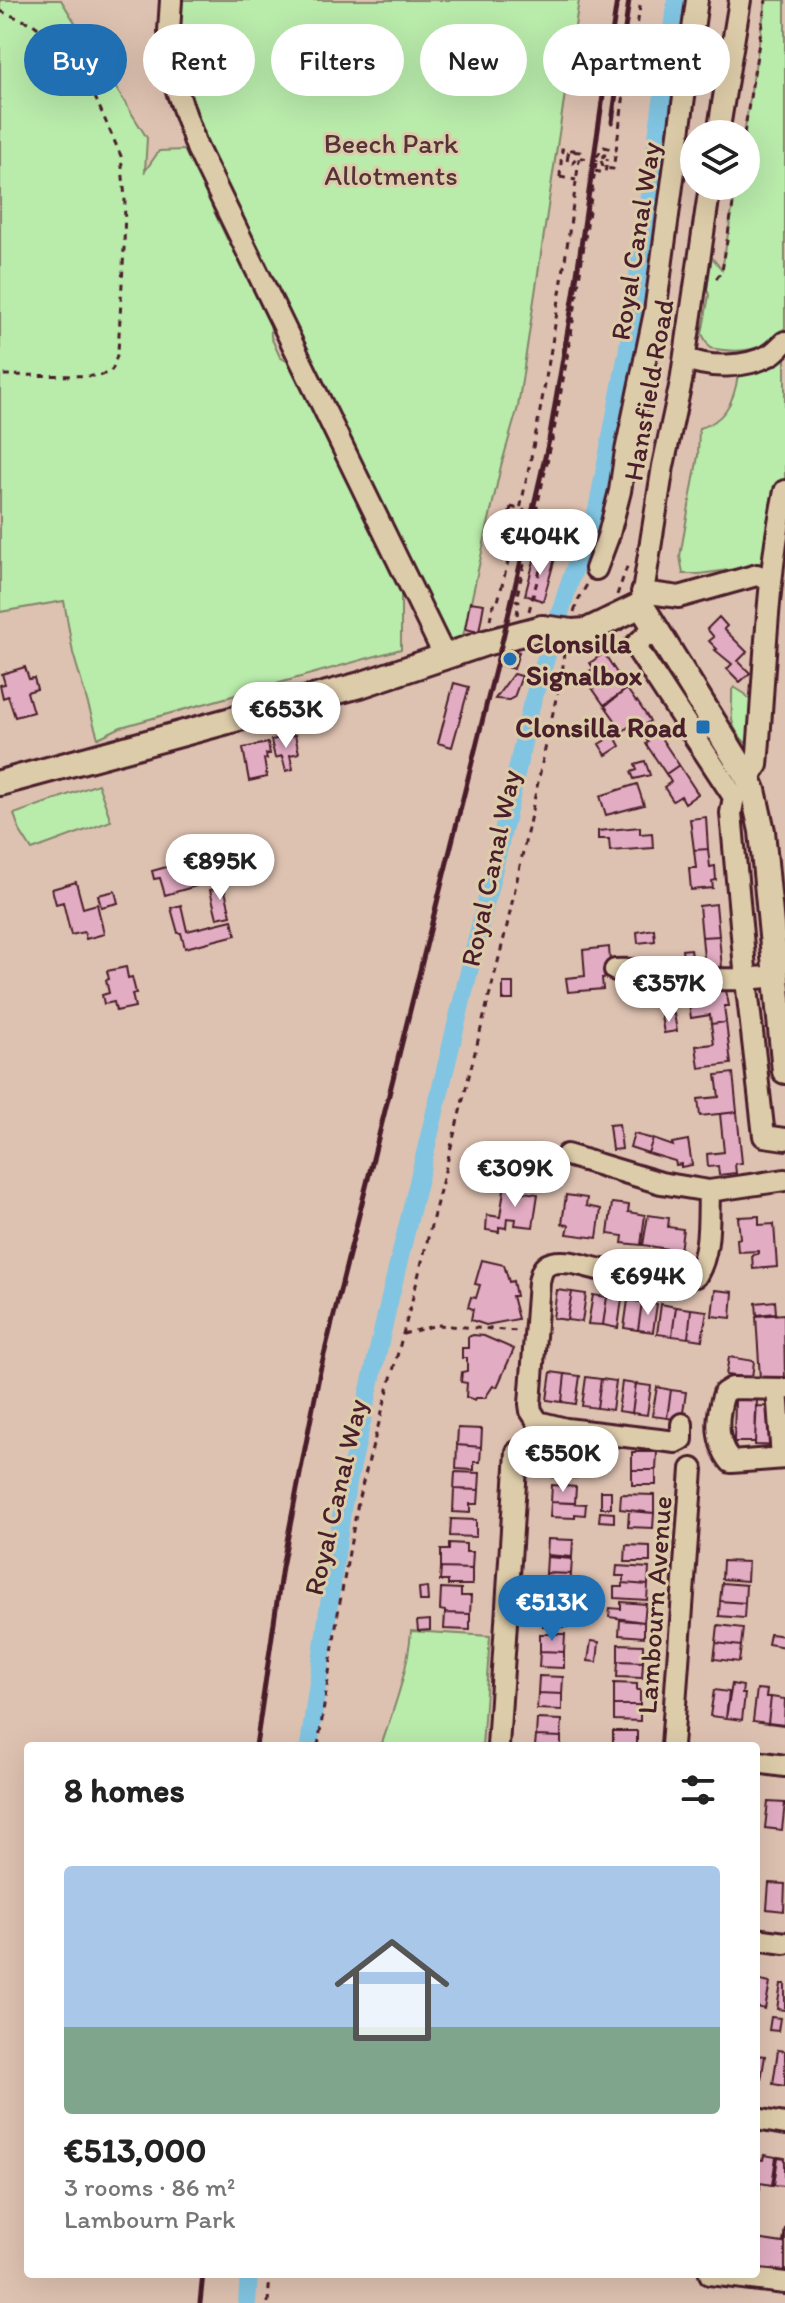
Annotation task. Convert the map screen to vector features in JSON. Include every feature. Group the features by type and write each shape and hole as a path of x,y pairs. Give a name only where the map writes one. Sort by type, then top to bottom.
{"main road":[{"path":"0,783 360,685 542,628 587,631 641,598 686,700 745,788 762,831 785,1071"}],"street":[{"path":"171,0 169,31 176,88 197,148 445,657"},
{"name":"Royal Canal Way","path":"596,569 620,491 655,312 697,0"},
{"path":"720,120 740,0"},
{"name":"Hansfield Road","path":"641,598 664,458 685,358 708,200"},
{"path":"685,358 699,365 723,366 749,362 770,355 785,342"},
{"path":"785,491 770,580 757,765 731,813 764,1136 785,1139"},
{"path":"641,598 679,597 757,575 770,580"},
{"path":"615,970 638,969 702,979 746,980 776,976"},
{"path":"567,1155 661,1183 709,1191 785,1180"},
{"path":"682,1424 682,1439 676,1442 566,1429 538,1422 530,1404 539,1282 542,1269 564,1262 664,1278 696,1276 703,1265 705,1253 709,1191"},
{"path":"732,1388 781,1389 783,1458 731,1462 721,1449 718,1426 724,1393 732,1388"},
{"path":"498,1742 517,1452"},
{"name":"Lambourn Avenue","path":"672,1742 692,1469"},
{"path":"760,1763 785,1766"},
{"path":"760,1940 785,1943"},
{"path":"760,2120 785,2124"},
{"path":"743,2278 785,2283"}],"path":[{"path":"595,171 605,173 607,161 608,155 604,155 601,161 604,168 613,169 641,0"},
{"path":"746,120 766,0"},
{"path":"0,11 33,24 50,36 65,51 91,88 121,156 125,198 120,330 113,368 99,376 0,375"},
{"path":"519,601 516,600 556,422 597,156 604,147 616,150"},
{"path":"493,605 497,605 514,538 547,382 576,181 580,152 569,151 567,162 573,163 576,157 574,150 562,149 560,177 576,181"},
{"path":"576,157 601,161"},
{"path":"514,538 505,535 511,507 545,516 536,550"},
{"path":"529,547 544,551 533,598"},
{"path":"616,597 629,557"},
{"name":"Royal Canal Way","path":"319,1742 359,1497 507,926 570,631 578,600 596,569"},
{"path":"403,1334 437,1325 535,1333"},
{"path":"268,2303 270,2278"}],"green space":[{"path":"0,0 61,0 76,24 24,24 24,96 121,96 147,138 145,171 159,151 184,150 199,160 215,197 212,207 227,239 237,244 270,309 271,337 280,357 301,370 401,578 401,649 121,727 98,738 73,653 64,601 0,612"},
{"name":"Beech Park Allotments","path":"167,0 579,0 575,24 543,24 543,96 565,96 518,407 501,466 465,629 463,635 451,642 348,444 213,161 202,135 205,133 188,96 255,96 255,24 167,24"},
{"path":"766,0 785,0 785,328 759,346 742,351 722,350 710,348 702,334 709,295 710,255 722,270 734,200 760,200 760,120 746,120"},
{"path":"785,353 785,512 770,558 759,566 683,574 680,556 698,456 699,428 722,415 734,392 738,374 757,371"},
{"path":"734,687 745,694 757,709 752,742 746,743 733,724"},
{"path":"98,784 111,821 32,850 14,814"},
{"path":"411,1631 490,1636 482,1742 382,1742 404,1675"}],"building":[{"path":"536,553 555,558 543,601 525,595"},
{"path":"470,602 484,604 479,632 465,629"},
{"path":"719,617 727,626 724,629 747,652 738,661 750,673 740,682 727,669 732,664 709,641 714,637 707,629"},
{"name":"Clonsilla Signalbox","path":"507,649 519,652 514,669 502,666"},
{"path":"604,653 627,689 604,705 583,675 591,670 594,674 596,672 590,663"},
{"path":"25,667 29,679 34,678 37,689 27,692 33,712 15,717 8,696 3,698 0,685 5,684 2,674"},
{"path":"513,674 522,676 514,697 509,700 495,699"},
{"path":"454,683 469,687 452,747 438,743"},
{"path":"627,689 650,721 635,731 631,725 623,731 605,706"},
{"path":"652,730 659,735 679,765 666,774 646,744 648,742 644,736"},
{"path":"295,735 299,753 290,755 293,769 286,771 282,756 275,758 271,740"},
{"path":"614,735 620,746 606,755 599,744"},
{"path":"268,743 270,754 266,754 267,759 264,759 267,777 249,781 243,748"},
{"path":"645,761 650,775 634,779 631,772 637,770 635,764"},
{"path":"679,765 698,794 685,803 681,796 673,801 664,787 671,782 666,774"},
{"path":"637,784 644,805 606,815 600,796"},
{"path":"706,817 708,849 694,850 690,819"},
{"path":"640,827 640,834 652,833 653,848 610,851 609,839 598,839 598,831"},
{"path":"708,849 710,867 715,866 713,888 691,890 689,868 696,868 694,850"},
{"path":"217,861 222,878 198,885 193,868"},
{"path":"170,866 172,874 191,868 196,886 165,895 160,878 154,879 152,871"},
{"path":"76,882 83,908 97,904 104,934 86,939 84,932 71,935 63,902 56,904 52,889"},
{"path":"224,887 231,915 217,918 210,890"},
{"path":"115,891 118,903 101,907 98,895"},
{"path":"716,904 719,936 702,937 699,906"},
{"path":"181,905 187,931 232,920 236,935 185,948 171,908"},
{"path":"654,929 655,941 638,943 637,932"},
{"path":"719,936 722,968 705,969 702,937"},
{"path":"609,947 611,977 602,978 603,989 568,992 566,978 585,976 583,950"},
{"path":"691,949 693,965 684,966 682,950"},
{"path":"126,967 136,993 132,994 135,1007 116,1011 114,1002 104,1004 102,995 109,993 107,971"},
{"path":"503,983 513,983 513,1000 503,1000"},
{"path":"725,985 729,1006 724,1006 726,1022 711,1024 710,1015 691,1018 688,996 708,993 707,987"},
{"path":"674,1014 677,1031 664,1033 661,1016"},
{"path":"726,1022 731,1064 699,1068 696,1046 714,1044 711,1024"},
{"path":"733,1073 737,1112 700,1116 698,1099 719,1097 716,1075"},
{"path":"737,1112 742,1163 735,1164 736,1173 719,1175 718,1166 708,1167 707,1154 724,1152 720,1114"},
{"path":"619,1124 622,1149 612,1150 609,1125"},
{"path":"634,1134 653,1139 648,1153 630,1147"},
{"path":"653,1139 673,1146 672,1143 688,1140 692,1165 681,1167 675,1161 648,1153"},
{"path":"505,1183 523,1186 522,1192 538,1194 533,1227 515,1225 516,1219 507,1218 506,1228 499,1227 499,1232 486,1230 487,1215 500,1217"},
{"path":"566,1195 587,1198 586,1206 601,1209 597,1238 567,1234 569,1225 562,1224"},
{"path":"612,1203 629,1205 628,1212 645,1215 641,1245 622,1243 623,1236 608,1234"},
{"path":"648,1215 669,1218 668,1227 683,1229 680,1251 643,1245"},
{"path":"759,1216 759,1225 774,1224 777,1267 753,1269 752,1255 758,1254 758,1251 738,1252 738,1217"},
{"path":"482,1260 504,1265 509,1282 513,1281 516,1296 512,1296 518,1319 486,1325 471,1320 473,1309 468,1307 471,1297 476,1298 480,1285 475,1284"},
{"path":"557,1290 572,1292 567,1320 553,1318"},
{"path":"715,1290 733,1292 731,1318 712,1316"},
{"path":"572,1292 586,1294 582,1322 567,1320"},
{"path":"593,1295 607,1297 603,1325 588,1324"},
{"path":"607,1297 622,1299 618,1328 603,1325"},
{"path":"628,1300 642,1302 638,1330 624,1328"},
{"path":"775,1301 776,1313 757,1315 756,1303"},
{"path":"642,1302 657,1304 653,1332 638,1330"},
{"path":"661,1304 676,1307 672,1336 657,1334"},
{"path":"676,1307 691,1309 688,1338 672,1336"},
{"path":"691,1309 707,1311 702,1340 688,1338"},
{"path":"784,1314 785,1381 760,1378 756,1316"},
{"path":"484,1336 514,1349 497,1387 493,1386 485,1398 475,1400 466,1397 467,1383 461,1382 462,1372 467,1371 467,1358 462,1358 462,1348 468,1348 468,1337"},
{"path":"729,1357 754,1361 752,1378 726,1375"},
{"path":"551,1372 565,1374 562,1402 547,1400"},
{"path":"565,1374 580,1376 576,1404 562,1402"},
{"path":"586,1377 601,1379 597,1408 582,1406"},
{"path":"601,1379 616,1381 612,1410 597,1408"},
{"path":"622,1382 636,1384 632,1413 618,1411"},
{"path":"636,1384 651,1386 647,1415 632,1413"},
{"path":"657,1387 671,1390 667,1418 652,1416"},
{"path":"671,1390 686,1392 682,1420 667,1418"},
{"path":"735,1399 757,1400 755,1442 734,1442"},
{"path":"756,1406 785,1407 785,1446 755,1445"},
{"path":"458,1428 482,1429 481,1447 457,1445"},
{"path":"553,1441 588,1444 587,1457 553,1459"},
{"path":"457,1445 481,1447 480,1462 474,1462 474,1470 456,1469"},
{"path":"632,1452 657,1452 656,1470 632,1470"},
{"path":"553,1459 578,1459 577,1478 552,1477"},
{"path":"632,1470 656,1470 656,1485 632,1485"},
{"path":"455,1472 480,1473 479,1490 454,1489"},
{"path":"552,1485 576,1487 575,1503 551,1502"},
{"path":"454,1489 479,1490 478,1504 470,1504 470,1513 453,1512"},
{"path":"601,1491 611,1491 611,1508 601,1508"},
{"path":"621,1494 654,1495 654,1513 620,1509"},
{"path":"551,1502 586,1504 585,1515 575,1514 575,1518 550,1517"},
{"path":"629,1511 654,1513 653,1528 628,1527"},
{"path":"600,1512 614,1513 614,1522 599,1521"},
{"path":"451,1519 476,1520 476,1537 450,1536"},
{"path":"548,1539 573,1540 572,1557 547,1555"},
{"path":"449,1543 466,1544 466,1552 473,1552 472,1569 441,1568 441,1550 449,1550"},
{"path":"626,1545 650,1546 650,1562 625,1562"},
{"path":"547,1557 572,1559 571,1574 546,1573"},
{"path":"723,1561 748,1562 747,1581 722,1579"},
{"path":"617,1566 649,1568 648,1585 623,1583 624,1576 616,1576"},
{"path":"441,1568 472,1569 472,1585 448,1585 448,1581 440,1581"},
{"path":"546,1573 571,1574 570,1591 545,1589"},
{"path":"623,1583 648,1585 647,1600 614,1598 614,1587 623,1587"},
{"path":"722,1583 746,1585 745,1603 720,1601"},
{"path":"427,1587 428,1601 420,1601 419,1588"},
{"path":"441,1588 461,1589 461,1596 471,1596 470,1614 440,1610"},
{"path":"545,1592 581,1598 580,1610 544,1609"},
{"path":"720,1601 745,1603 744,1618 719,1616"},
{"path":"621,1602 646,1604 644,1622 609,1617 610,1608 621,1609"},
{"path":"544,1609 568,1610 567,1627 543,1626"},
{"path":"445,1613 470,1614 470,1630 444,1629"},
{"path":"430,1620 430,1630 418,1631 417,1621"},
{"path":"620,1620 644,1622 644,1637 619,1635"},
{"path":"718,1625 743,1628 741,1646 716,1643"},
{"path":"540,1634 565,1634 564,1652 540,1651"},
{"path":"770,1634 785,1636 785,1647 768,1644"},
{"path":"591,1641 599,1642 597,1662 588,1661"},
{"path":"716,1643 741,1646 739,1662 714,1659"},
{"path":"618,1644 643,1645 643,1662 618,1661"},
{"path":"540,1651 564,1652 564,1668 539,1667"},
{"path":"618,1661 643,1662 642,1678 617,1677"},
{"path":"539,1676 563,1677 562,1694 538,1693"},
{"path":"614,1683 637,1684 640,1705 614,1705"},
{"path":"732,1684 743,1686 742,1720 726,1718"},
{"path":"757,1689 767,1690 766,1697 771,1697 768,1723 753,1721"},
{"path":"714,1690 729,1692 726,1718 710,1716"},
{"path":"538,1693 562,1694 562,1710 537,1709"},
{"path":"771,1697 785,1699 784,1725 768,1723"},
{"path":"614,1705 640,1705 640,1721 614,1720"},
{"path":"537,1719 562,1720 561,1737 536,1736"},
{"path":"613,1731 637,1731 637,1742 613,1742"},
{"path":"536,1736 561,1737 561,1742 535,1742"},
{"path":"768,1802 785,1803 782,1830 765,1828"},
{"path":"769,1883 785,1884 784,1911 767,1909"},
{"path":"760,1981 770,1983 765,2009 760,2008"},
{"path":"781,1984 785,1984 785,2010 777,2009"},
{"path":"771,2017 780,2018 778,2031 769,2030"},
{"path":"778,2050 785,2051 785,2086 773,2084"},
{"path":"760,2055 765,2056 760,2080"},
{"path":"764,2155 776,2157 772,2185 760,2183 760,2160 763,2160"},
{"path":"778,2157 785,2158 785,2186 774,2185"},
{"path":"785,2228 785,2277 765,2274 766,2270 760,2269 760,2240 783,2243"}],"waterway":[{"path":"310,1742 343,1505 389,1302 531,706 571,578 597,510 627,354 676,0"},
{"path":"247,2303 249,2278"}],"railway":[{"path":"257,1742 282,1567 320,1371 503,638 549,440 574,294 617,0"},
{"path":"612,122 629,0"},
{"path":"200,2303 203,2278"}],"place":[{"name":"Clonsilla Signalbox","path":"510,659"},
{"name":"Clonsilla Road","path":"703,727"}]}
